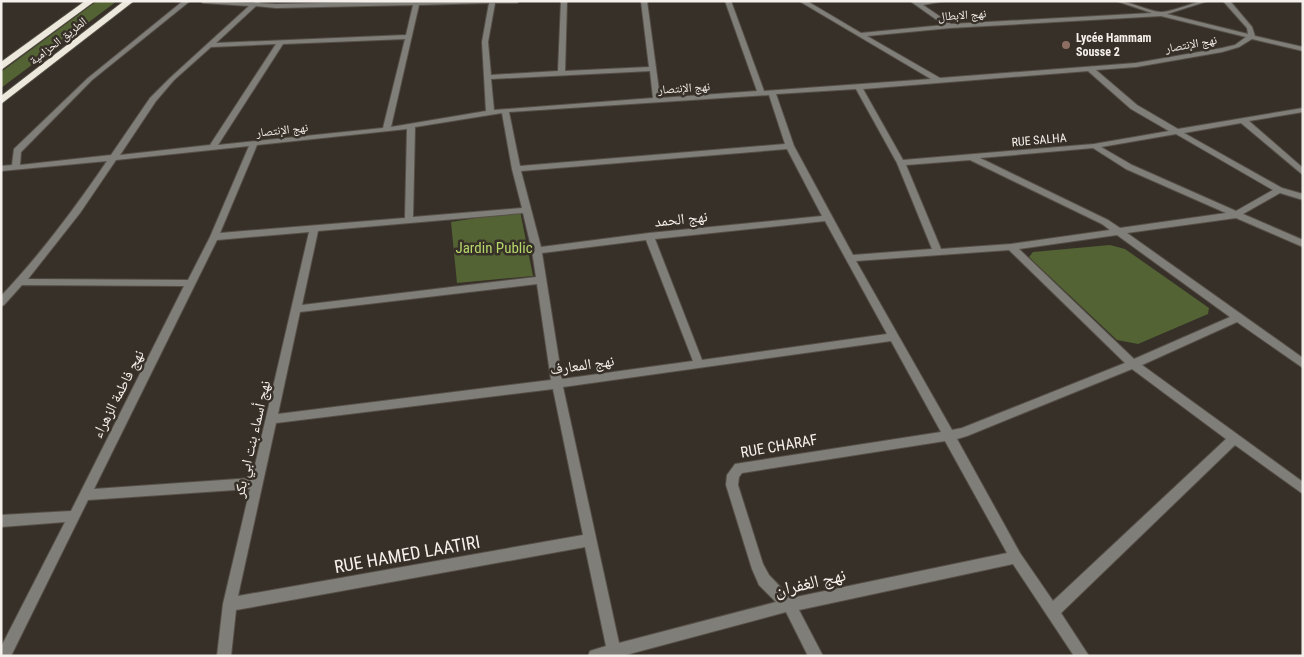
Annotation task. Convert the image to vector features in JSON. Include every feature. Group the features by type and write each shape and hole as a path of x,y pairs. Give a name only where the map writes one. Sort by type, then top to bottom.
{"highway":[{"name":"الطريق الحزامية","path":"1,67 91,1"},
{"name":"الطريق الحزامية","path":"1,101 130,1"}],"street":[{"path":"16,167 17,151 83,86 188,1"},
{"path":"203,1 301,6 517,1"},
{"path":"561,72 564,1"},
{"path":"644,1 657,101"},
{"path":"728,1 790,146 828,218 1016,557 1082,656"},
{"path":"802,1 940,81"},
{"path":"916,2 942,1"},
{"path":"1119,1 1158,15 1303,49"},
{"path":"1158,15 1205,1"},
{"path":"1226,1 1250,28 1252,36"},
{"path":"490,112 485,42 492,2"},
{"path":"916,2 950,26"},
{"path":"1,302 20,282 77,211 153,100 172,79 212,45 256,3"},
{"path":"386,130 417,3"},
{"name":"نهج الابطال","path":"859,35 950,26 1158,15"},
{"name":"نهج الإنتصار","path":"1,169 386,130 505,110 1091,70 1136,65 1222,50 1237,46 1252,36"},
{"path":"212,45 408,37"},
{"path":"212,148 280,43"},
{"path":"488,77 652,69"},
{"path":"1091,70 1134,106 1279,190 1303,197"},
{"path":"858,87 901,163 938,252"},
{"path":"505,110 516,169 537,251 558,384 615,653"},
{"name":"RUE SALHA","path":"901,163 1094,146 1303,110"},
{"path":"1243,120 1303,174"},
{"path":"409,220 411,125"},
{"name":"نهج فاطمة الزهراء","path":"4,656 214,236 254,144"},
{"path":"516,169 790,146"},
{"path":"1094,146 1129,167 1303,244"},
{"path":"972,157 1087,212 1120,232 1236,318 1303,364"},
{"path":"851,258 1011,248 1235,215 1279,190"},
{"path":"214,236 526,210"},
{"name":"نهج الحمد","path":"537,251 649,236 828,218"},
{"name":"نهج أسماء بنت ابي بكر","path":"224,656 230,604 298,308 314,229"},
{"path":"649,236 699,364"},
{"path":"1011,248 1133,364 1303,489"},
{"path":"298,308 541,280"},
{"path":"20,282 190,283"},
{"path":"948,435 963,433 1133,364 1236,318"},
{"name":"نهج المعارف","path":"273,419 558,384 894,337"},
{"name":"RUE CHARAF","path":"789,606 764,580 757,565 732,485 733,475 739,468 948,435"},
{"path":"1052,612 1234,439"},
{"path":"85,495 258,484"},
{"path":"1,521 74,516"},
{"name":"RUE HAMED LAATIRI","path":"230,604 591,540"},
{"name":"نهج الغفران","path":"595,656 615,653 789,606 1016,557"},
{"path":"789,606 816,656"}],"green space":[{"path":"97,1 117,1 1,88 1,72"},
{"name":"Jardin Public","path":"520,211 533,276 457,283 451,222"},
{"path":"1110,245 1125,249 1209,308 1208,314 1138,344 1117,340 1029,257 1033,252"}],"place":[{"name":"Lycée Hammam Sousse 2","path":"1066,45"}]}
